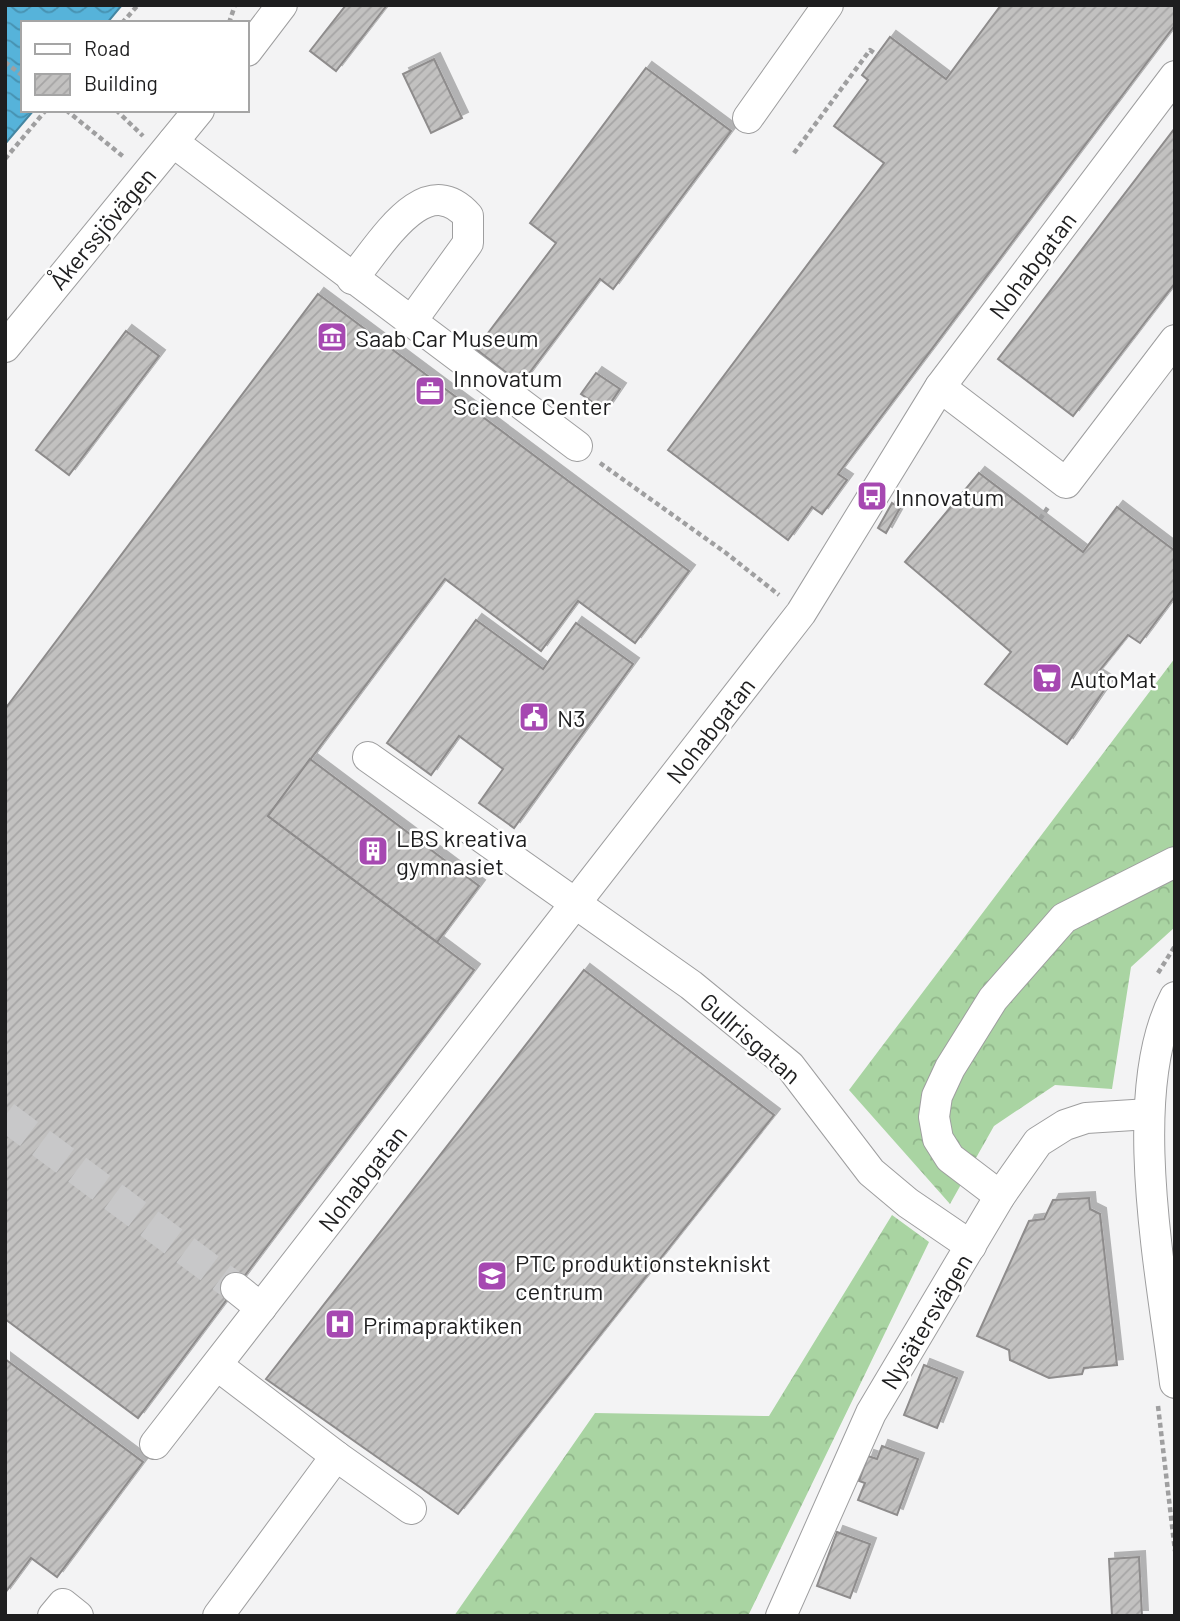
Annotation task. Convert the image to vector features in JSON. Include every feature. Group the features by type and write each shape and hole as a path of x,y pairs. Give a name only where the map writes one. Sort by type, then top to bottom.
{"street":[{"path":"248,50 282,5"},
{"path":"748,118 828,5"},
{"name":"Nohabgatan","path":"155,1444 801,612 940,387 1175,76"},
{"name":"Åkerssjövägen","path":"5,346 198,112"},
{"path":"173,142 577,446"},
{"path":"352,279 415,206 441,198 458,205 468,216 468,243 411,321"},
{"path":"940,387 1066,483 1175,340"},
{"name":"Gullrisgatan","path":"368,757 691,985 790,1066 871,1172 908,1203 971,1245"},
{"path":"1000,1196 950,1158 938,1139 934,1117 937,1096 950,1068 993,999 1064,918 1175,862"},
{"path":"1175,997 1163,1020 1151,1072 1149,1114 1163,1168 1175,1383"},
{"name":"Nysätersvägen","path":"784,1615 871,1413 1000,1196 1038,1142 1065,1125 1086,1118 1149,1114"},
{"path":"236,1288 261,1308"},
{"path":"218,1366 411,1509"},
{"path":"218,1616 336,1456"},
{"path":"53,1616 63,1604 78,1616"}],"path":[{"path":"124,21 138,5"},
{"path":"794,153 870,50 877,55"},
{"path":"5,62 21,74"},
{"path":"5,159 44,112"},
{"path":"68,112 116,150"},
{"path":"118,112 132,126"},
{"path":"577,446 726,553 801,612"}],"green space":[{"path":"1175,658 1175,927 1131,967 1112,1089 1055,1085 994,1126 950,1204 849,1090"},
{"path":"892,1215 929,1242 748,1616 454,1616 595,1413 769,1416"}],"water":[{"path":"5,5 122,5 109,21 21,21 21,112 32,112 5,144"}],"building":[{"path":"346,5 387,5 336,71 310,51"},
{"path":"1001,5 1175,5 1175,25 838,474 847,480 822,514 812,507 788,540 668,450 884,163 834,126 868,80 862,75 890,37 946,79"},
{"path":"434,59 462,118 431,133 403,74"},
{"path":"646,68 731,131 613,289 600,279 521,384 476,349 556,243 530,223"},
{"path":"1175,128 1175,283 1073,416 998,359"},
{"path":"318,294 689,571 635,643 578,601 541,651 445,579 268,816 474,970 138,1418 5,1319 5,709"},
{"path":"126,331 159,356 69,475 36,450"},
{"path":"596,373 620,389 605,411 581,394"},
{"path":"979,473 1083,552 1117,507 1175,551 1175,596 1140,643 1128,635 1096,675 1109,683 1067,744 985,684 1011,652 905,562"},
{"path":"892,503 900,508 886,533 878,528"},
{"path":"476,620 543,669 576,623 633,664 514,828 479,803 503,769 459,736 431,775 387,743"},
{"name":"LBS kreativa gymnasiet","path":"310,759 479,886 437,942 268,816"},
{"path":"584,970 774,1115 458,1514 266,1379"},
{"path":"1089,1198 1090,1209 1100,1214 1117,1365 1084,1368 1082,1374 1049,1378 1010,1360 1009,1350 977,1336 1029,1221 1044,1219 1053,1200"},
{"path":"5,1359 143,1462 57,1577 31,1558 5,1593"},
{"path":"924,1365 957,1378 937,1428 904,1415"},
{"path":"882,1446 918,1459 897,1515 858,1500 865,1483 859,1481 868,1456 877,1459"},
{"path":"837,1532 870,1544 850,1598 817,1586"},
{"path":"1139,1557 1142,1616 1112,1616 1109,1559"}],"tunnel":[{"path":"5,1116 236,1288"}],"place":[{"name":"Saab Car Museum","path":"332,337"},
{"name":"Innovatum Science Center","path":"430,391"},
{"name":"Innovatum","path":"872,496"},
{"name":"AutoMat","path":"1047,678"},
{"name":"N3","path":"534,717"},
{"name":"LBS kreativa gymnasiet","path":"373,851"},
{"name":"PTC produktionstekniskt centrum","path":"492,1276"},
{"name":"Primapraktiken","path":"340,1324"}]}
